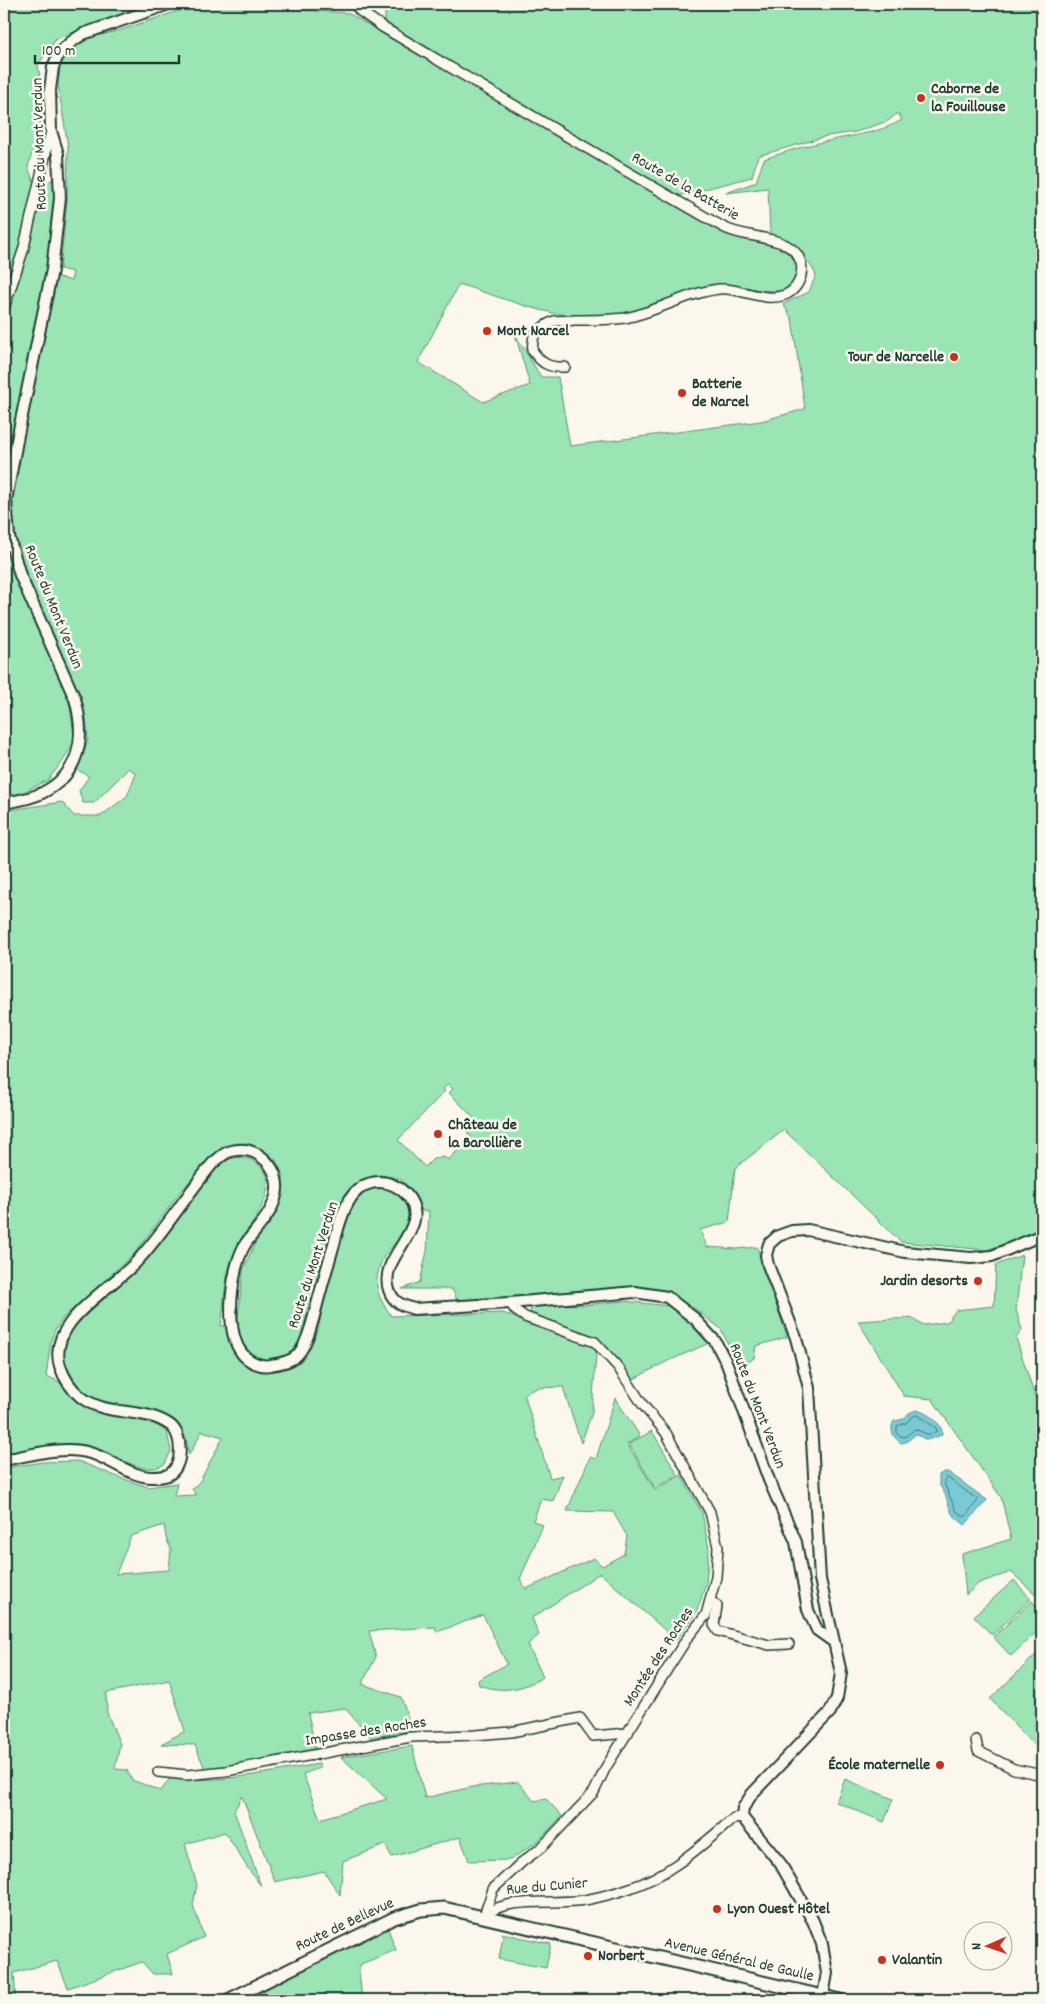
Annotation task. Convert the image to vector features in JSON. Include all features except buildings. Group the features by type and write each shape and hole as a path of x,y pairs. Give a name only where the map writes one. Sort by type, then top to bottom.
{"main road":[{"name":"Route de Bellevue","path":"228,2000 399,1916 421,1910 444,1908 484,1916"},
{"name":"Avenue Général de Gaulle","path":"484,1916 839,2000"}],"street":[{"name":"Route du Mont Verdun","path":"4,803 40,794 61,781 74,763 80,740 81,719 75,699 20,575 8,537 6,500 52,270 60,198 58,154 52,131 50,90 53,67 59,53 83,34 168,4"},
{"name":"Route de la Batterie","path":"354,4 360,11 384,28 732,233 778,241 794,251 799,258 802,266 799,281 793,291 783,296 766,297 735,290 720,289 649,312 623,318 553,321 534,334 532,350 541,363 554,368 565,367"},
{"path":"4,308 24,251 52,131"},
{"name":"Route du Mont Verdun","path":"4,1460 58,1451 75,1451 88,1452 134,1472 152,1477 168,1475 175,1467 179,1455 180,1442 172,1426 158,1418 100,1407 91,1404 79,1396 63,1374 59,1362 58,1347 67,1325 138,1260 213,1163 228,1152 247,1150 260,1155 271,1166 278,1181 276,1199 245,1245 236,1269 232,1293 232,1332 240,1351 250,1361 266,1366 296,1357 308,1335 343,1212 356,1192 367,1184 379,1182 392,1184 407,1195 414,1211 411,1232 390,1264 386,1280 392,1298 400,1305 414,1309 635,1292 667,1297 694,1318 715,1341 727,1364 769,1480 796,1542 808,1610 817,1630 834,1642"},
{"path":"823,1996 827,1973 822,1944 813,1921 780,1863 742,1817 743,1808 752,1794 830,1712 838,1698 841,1673 820,1579 810,1388 796,1338 768,1265 767,1249 769,1244 778,1236 792,1231 808,1230 905,1252 971,1258 992,1256 1042,1235"},
{"name":"Montée des Roches","path":"484,1916 493,1889 522,1862 541,1848 594,1792 606,1767 668,1668 706,1615 716,1577 718,1547 710,1512 666,1433 643,1405 618,1367 595,1342 524,1317 510,1303"},
{"path":"711,1601 717,1606 714,1625 718,1631 769,1645 789,1644"},
{"name":"Impasse des Roches","path":"158,1772 187,1775 226,1771 410,1737 475,1736 511,1732 580,1718 593,1736 628,1733"},
{"path":"976,1740 978,1751 988,1758 1014,1770 1042,1775"},
{"name":"Rue du Cunier","path":"484,1916 493,1908 507,1904 586,1900 631,1888 668,1871 734,1818 742,1817"}],"green space":[{"path":"4,4 148,4 56,39 38,65 44,102 40,125 28,167 33,180 46,184 56,176 46,273 4,500"},
{"path":"225,4 258,4 287,9 348,13 732,235 776,245 795,257 799,265 798,275 792,284 785,289 774,291 732,285 715,285 690,291 642,309 617,314 575,315 553,313 459,284 418,362 483,402 530,385 515,334 541,377 558,377 570,446 761,421 805,409 792,319 783,304 809,292 816,275 802,256 770,234 768,188 726,193 756,182 764,159 812,145 876,131 902,120 898,113 888,121 856,132 827,136 758,156 752,177 674,197 385,24 385,4 1042,4 1042,1230 987,1250 901,1242 784,1130 735,1168 729,1222 700,1230 707,1247 736,1249 757,1247 787,1337 756,1346 754,1358 739,1368 721,1329 695,1309 671,1296 634,1289 457,1300 452,1289 402,1289 420,1282 427,1251 429,1211 422,1211 412,1191 401,1179 380,1175 359,1180 340,1203 319,1273 309,1296 310,1303 304,1326 318,1328 337,1249 352,1208 362,1194 374,1187 381,1187 396,1193 404,1200 409,1218 404,1232 384,1256 377,1277 379,1295 391,1316 503,1313 533,1324 541,1317 530,1313 531,1307 547,1304 584,1305 624,1301 678,1307 698,1326 709,1343 632,1380 597,1339 592,1413 581,1443 563,1387 537,1388 524,1394 550,1478 563,1475 553,1501 541,1499 533,1521 543,1525 520,1579 526,1589 594,1558 602,1566 624,1554 627,1536 613,1512 567,1511 590,1457 596,1459 615,1398 640,1436 627,1444 655,1490 681,1475 702,1513 709,1549 706,1584 697,1611 676,1640 600,1573 532,1618 539,1635 528,1644 543,1677 527,1685 512,1689 496,1689 479,1685 478,1680 507,1664 483,1615 437,1632 435,1627 369,1631 376,1657 362,1684 401,1697 412,1730 371,1738 345,1708 308,1713 316,1751 205,1769 195,1745 161,1744 185,1731 169,1680 106,1693 107,1713 120,1744 115,1769 127,1770 132,1780 161,1791 170,1778 226,1778 263,1774 319,1764 320,1768 303,1774 320,1819 387,1799 341,1757 412,1746 425,1798 472,1787 518,1782 534,1801 546,1799 562,1816 538,1841 510,1860 469,1861 460,1837 392,1857 385,1845 343,1861 340,1895 324,1871 275,1882 242,1796 234,1811 261,1886 225,1832 185,1844 197,1885 193,1905 204,1937 167,1954 173,1974 153,1974 142,1962 68,1988 57,1961 14,1973 16,2000 4,2000 4,1468 43,1462 78,1461 148,1487 177,1483 174,1496 196,1495 192,1489 200,1481 223,1437 202,1431 189,1455 186,1439 175,1420 160,1413 107,1405 92,1400 82,1393 65,1372 62,1357 65,1343 74,1325 145,1262 209,1176 227,1161 234,1158 247,1158 258,1164 266,1173 268,1185 262,1205 234,1255 228,1272 221,1326 237,1326 243,1270 254,1245 283,1196 283,1175 276,1160 263,1150 247,1143 226,1147 209,1159 181,1191 135,1253 64,1317 55,1330 51,1341 46,1376 58,1381 88,1408 104,1414 155,1424 167,1432 171,1451 165,1464 156,1468 137,1466 86,1445 77,1444 49,1445 4,1454 4,811 62,802 74,816 101,816 127,796 136,774 129,768 94,803 83,803 79,791 89,776 77,770 88,740 86,718 79,697 23,574 11,536 9,500 56,276 71,281 73,272 60,269 67,199 68,147 58,85 60,67 67,52 92,37 121,30 181,10","holes":["448,1084 453,1089 449,1093 473,1117 467,1123 468,1134 471,1137 448,1160 444,1157 433,1159 425,1167 398,1140 445,1091 443,1089","164,1525 166,1538 171,1549 169,1570 116,1574 131,1536"]},
{"path":"4,500 17,576 69,701 75,740 63,761 48,780 19,794 4,797"},
{"path":"1022,1255 1016,1310 1022,1330 1016,1338 1037,1403 1042,1409 1042,1600 1011,1572 979,1583 966,1595 962,1554 1011,1539 1001,1497 932,1399 904,1396 858,1321 911,1318 924,1325 947,1322 956,1310 994,1306 996,1265"},
{"path":"652,1431 678,1475 655,1488 629,1444"},
{"path":"1014,1580 1031,1599 992,1635 974,1616"},
{"path":"1032,1601 1042,1612 1042,1627 1011,1656 993,1637"},
{"path":"1042,1649 1042,1753 990,1699"},
{"path":"845,1779 893,1799 884,1822 836,1802"},
{"path":"387,1926 396,1950 361,1964 359,1970 362,2000 315,2000 311,1994 300,2000 239,2000"},
{"path":"501,1933 551,1944 546,1968 499,1959 503,1936"}],"water":[{"path":"916,1410 934,1419 942,1431 942,1435 927,1440 916,1434 906,1442 901,1443 893,1433 894,1421 904,1419 909,1413"},
{"path":"948,1472 987,1500 965,1525 952,1514 945,1494 939,1484 939,1475"}],"place":[{"name":"Caborne de la Fouillouse","path":"921,98"},
{"name":"Mont Narcel","path":"487,331"},
{"name":"Tour de Narcelle","path":"954,357"},
{"name":"Batterie de Narcel","path":"682,393"},
{"name":"Château de la Barollière","path":"438,1134"},
{"name":"Jardin desorts","path":"978,1281"},
{"name":"École maternelle","path":"940,1765"},
{"name":"Lyon Ouest Hôtel","path":"717,1909"},
{"name":"Norbert","path":"588,1956"},
{"name":"Valantin","path":"882,1960"}]}
